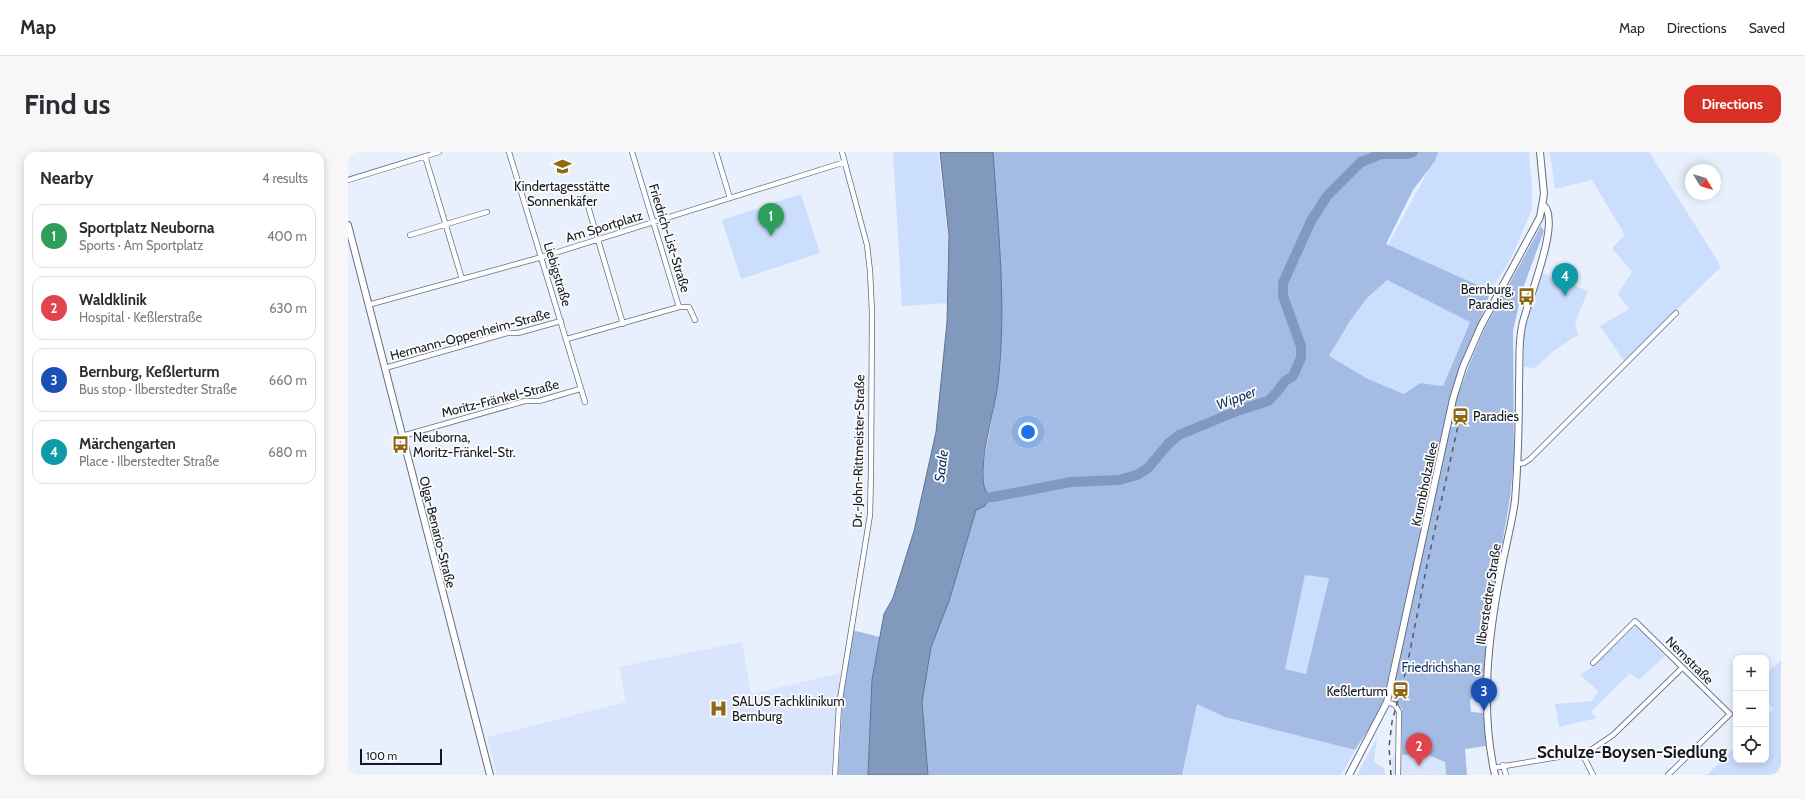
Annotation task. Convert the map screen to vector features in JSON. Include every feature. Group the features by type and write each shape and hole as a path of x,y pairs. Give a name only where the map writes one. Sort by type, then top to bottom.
{"street":[{"path":"348,180 439,152"},
{"name":"Liebigstraße","path":"509,152 585,402"},
{"name":"Friedrich-List-Straße","path":"632,152 679,307 690,307 695,320"},
{"path":"716,152 730,198"},
{"name":"Dr.-John-Rittmeister-Straße","path":"835,775 839,705 870,515 871,284 867,245 842,152"},
{"path":"1540,152 1544,194 1543,205"},
{"path":"425,156 462,279"},
{"name":"Am Sportplatz","path":"368,306 542,257 845,162"},
{"path":"585,196 623,324"},
{"name":"Ilberstedter Straße","path":"1494,775 1488,742 1489,662 1496,600 1513,512 1517,464 1520,337 1529,300 1547,242 1549,215 1548,210 1543,205"},
{"name":"Krumbholzallee","path":"1349,775 1387,702 1453,399 1464,367 1485,317 1537,225 1543,205"},
{"path":"410,235 487,212"},
{"name":"Olga-Benario-Straße","path":"348,225 490,775"},
{"path":"567,339 679,307"},
{"path":"1517,464 1524,463 1530,459 1676,313"},
{"name":"Hermann-Oppenheim-Straße","path":"385,368 507,333 518,333 561,321"},
{"name":"Moritz-Fränkel-Straße","path":"402,436 525,401 539,401 580,389"},
{"name":"Nernstraße","path":"1593,663 1635,621 1730,714 1668,775"},
{"path":"1493,768 1503,765 1582,753 1597,747 1613,735 1682,668"},
{"path":"1387,702 1394,705 1399,712 1398,775"},
{"path":"1582,753 1593,775"},
{"path":"1503,765 1506,775"}],"shaded area":[{"path":"893,152 938,152 948,237 947,303 902,306"},
{"path":"1438,152 1529,152 1532,209 1512,256 1491,291 1388,245"},
{"path":"1550,152 1649,152 1719,263 1720,268 1624,361 1600,326 1629,309 1618,294 1632,272 1612,248 1625,235 1592,180 1555,189"},
{"path":"801,194 820,253 741,279 722,220"},
{"path":"1542,273 1588,291 1575,323 1578,335 1555,350 1535,368 1524,367 1524,324"},
{"path":"1387,280 1470,321 1443,386 1420,383 1404,394 1368,379 1329,356 1350,321 1367,298"},
{"path":"1305,574 1329,578 1306,674 1284,669"},
{"path":"1635,626 1665,656 1639,680 1630,673 1591,712 1597,718 1559,727 1555,704 1592,701 1598,691 1580,675 1596,664"},
{"name":"SALUS Fachklinikum Bernburg","path":"742,642 751,694 840,673 831,775 497,775 487,737 626,702 619,667"},
{"path":"1781,660 1781,775 1707,775 1733,749 1733,763 1769,763 1769,714 1774,709 1769,704 1769,671"},
{"path":"1197,703 1225,717 1355,750 1341,775 1180,775"},
{"path":"1377,738 1374,762 1384,768 1385,775 1357,775"},
{"path":"1445,751 1447,775 1393,775 1391,757"}],"green space":[{"path":"993,152 1438,152 1435,161 1413,190 1386,244 1491,291 1452,392 1381,710 1355,750 1225,717 1197,704 1182,775 928,775 922,702 931,647 949,601 984,487 983,466 998,384 1002,328","holes":["1387,280 1470,322 1443,386 1420,383 1404,394 1368,379 1329,356 1350,321 1367,298","1305,575 1329,578 1306,674 1285,669"]},
{"name":"Friedrichshang","path":"1541,226 1544,231 1522,291 1513,331 1514,459 1510,498 1493,597 1481,697 1470,699 1471,712 1484,713 1486,746 1465,749 1467,775 1446,775 1445,762 1426,754 1402,755 1402,709 1393,701 1392,691 1456,401 1469,365 1485,328"},
{"path":"852,630 880,637 872,680 868,775 838,775 844,681"}],"water":[{"name":"Saale","path":"940,152 993,152 1001,268 1002,326 998,383 985,449 983,474 985,490 989,497 985,506 976,510 949,601 931,647 922,702 928,775 868,775 872,680 884,614 893,598 914,531 936,432 947,322 949,236"}],"waterway":[{"name":"Wipper","path":"977,498 993,497 1071,482 1119,480 1137,475 1148,468 1169,443 1179,435 1237,411 1268,401 1285,381 1293,376 1301,358 1301,346 1283,296 1283,283 1311,221 1327,196 1361,162 1381,154 1407,154 1413,152"}],"railway":[{"path":"1391,775 1389,747 1392,722 1407,666 1427,565 1462,408"}],"place":[{"name":"Kindertagesstätte Sonnenkäfer","path":"562,167"},
{"name":"Sportplatz Neuborna","path":"771,236"},
{"name":"Bernburg, Paradies","path":"1527,296"},
{"name":"Märchengarten","path":"1565,296"},
{"name":"Paradies","path":"1460,416"},
{"name":"Neuborna, Moritz-Fränkel-Str.","path":"400,444"},
{"name":"Keßlerturm","path":"1401,691"},
{"name":"SALUS Fachklinikum Bernburg","path":"719,708"},
{"name":"Bernburg, Keßlerturm","path":"1484,711"},
{"name":"Waldklinik","path":"1419,766"}],"district":[{"name":"Schulze-Boysen-Siedlung","path":"1632,752"}]}
